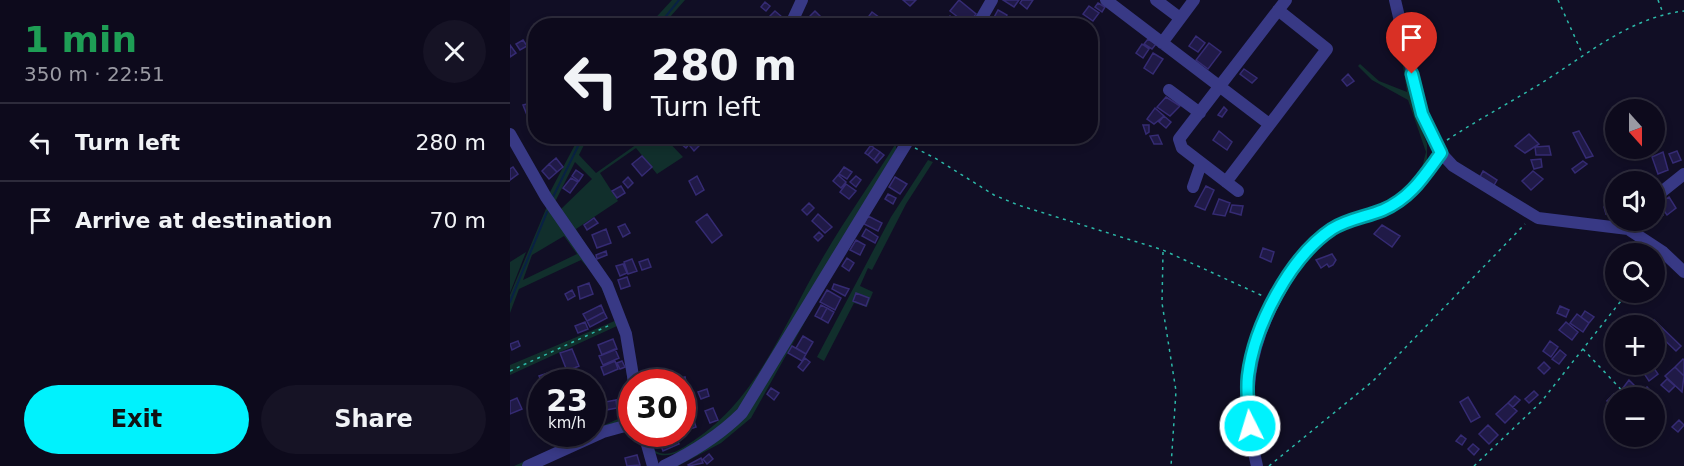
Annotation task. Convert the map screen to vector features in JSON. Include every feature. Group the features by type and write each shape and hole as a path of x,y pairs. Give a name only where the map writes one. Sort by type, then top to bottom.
{"street":[{"path":"794,18 802,0"},
{"path":"981,18 992,0"},
{"path":"1106,0 1269,124"},
{"path":"1156,0 1180,18"},
{"path":"1162,43 1194,0"},
{"path":"1395,0 1415,92 1427,128 1453,166 1538,218 1605,223"},
{"path":"1226,182 1327,50 1282,5 1179,139 1182,147 1201,164 1238,191"},
{"path":"1169,90 1200,113"},
{"path":"510,134 546,197 607,285 623,323 632,369"},
{"path":"664,466 702,446 727,428 742,413 907,144"},
{"path":"1257,466 1250,421 1248,377 1258,334 1274,302 1302,257 1321,237 1346,222 1384,210 1401,200 1421,183 1442,147"},
{"path":"1193,188 1201,164"},
{"path":"1665,189 1684,174"},
{"path":"1639,231 1684,272"},
{"path":"528,466 603,432 618,428"},
{"path":"648,447 653,466"}],"path":[{"path":"1558,0 1583,54"},
{"path":"1658,0 1663,13"},
{"path":"1442,147 1611,37 1663,13 1684,11"},
{"path":"915,144 994,195 1018,205 1163,250 1274,302"},
{"path":"1269,466 1373,381 1534,214"},
{"path":"1163,250 1162,303 1176,391 1171,466"},
{"path":"1474,466 1531,412 1619,303"},
{"path":"510,371 615,323 623,323"},
{"path":"1582,348 1619,387"}],"green space":[{"path":"672,0 685,0 669,18 655,18"},
{"path":"1403,45 1410,96 1427,144 1427,169 1420,175 1426,152 1408,100 1372,80 1358,66 1360,64 1379,81 1407,92 1400,46"},
{"path":"575,144 584,144 579,155 596,173 637,144 671,144 683,157 657,174 636,148 600,173 618,201 576,229 594,258 560,210 592,179 575,162 555,202 549,194"},
{"path":"896,144 896,150 741,405 725,422 696,443 696,438 732,407 750,385 831,244"},
{"path":"928,160 933,162 906,204 872,270 868,268 860,286 873,292 867,307 854,303 824,361 817,357 891,217"},
{"path":"548,204 598,279 615,316 596,277 581,260 519,289 510,313 510,295","holes":["564,236 577,254 523,280 532,255"]},
{"path":"526,252 510,293 510,262"},
{"path":"826,284 751,418 721,443 678,466 673,466 715,442"},
{"path":"617,320 620,332 617,326 510,375 510,365"},
{"path":"623,342 628,369 626,369"},
{"path":"618,419 618,424 606,429 606,424"},
{"path":"557,447 565,447 522,466 514,466"},
{"path":"690,447 664,455 655,453 654,450 662,454"}],"building":[{"path":"903,0 916,0 910,6"},
{"path":"959,0 976,14 973,18 959,18 950,11"},
{"path":"1003,0 1019,0 1014,7"},
{"path":"1022,0 1033,0 1027,9 1020,3"},
{"path":"765,2 770,6 766,11 761,7"},
{"path":"1098,3 1105,7 1102,12 1095,7"},
{"path":"1089,6 1099,13 1095,18 1089,18 1083,14"},
{"path":"998,10 1007,15 1006,18 994,18"},
{"path":"775,11 782,17 772,18 770,16"},
{"path":"815,11 821,17 820,18 808,18"},
{"path":"872,12 880,18 868,18"},
{"path":"1196,36 1205,43 1198,52 1189,46"},
{"path":"1148,39 1156,44 1152,49 1144,44"},
{"path":"523,40 527,46 520,50 516,44"},
{"path":"1209,43 1221,52 1208,69 1196,60"},
{"path":"1142,44 1149,49 1143,58 1136,53"},
{"path":"510,45 516,53 510,57"},
{"path":"1153,53 1163,59 1153,74 1144,68"},
{"path":"1244,69 1257,78 1252,83 1240,74"},
{"path":"1348,74 1354,81 1347,86 1342,80"},
{"path":"1166,97 1180,106 1170,116 1157,107"},
{"path":"528,104 528,115 527,115 523,105"},
{"path":"1224,107 1227,110 1222,117 1218,115"},
{"path":"1155,108 1164,116 1154,124 1147,119"},
{"path":"1164,116 1171,122 1166,128 1159,122"},
{"path":"1143,125 1149,125 1149,132 1146,134"},
{"path":"1219,131 1232,142 1227,150 1213,140"},
{"path":"1579,131 1593,156 1586,158 1573,133"},
{"path":"1529,134 1539,144 1525,153 1515,146"},
{"path":"1158,135 1162,144 1154,144 1150,136"},
{"path":"692,144 701,144 694,151 690,146"},
{"path":"871,145 874,148 868,155 865,153"},
{"path":"1549,146 1551,155 1536,155 1535,147"},
{"path":"874,148 880,152 874,160 868,155"},
{"path":"1677,151 1681,160 1673,163 1669,154"},
{"path":"880,152 884,155 877,163 874,160"},
{"path":"642,156 652,167 642,176 632,164"},
{"path":"556,158 563,167 557,172 549,164"},
{"path":"1541,159 1542,167 1534,169 1531,160"},
{"path":"1653,159 1665,159 1668,170 1657,171"},
{"path":"1583,161 1587,164 1575,173 1572,169"},
{"path":"549,164 557,172 549,179 542,171"},
{"path":"513,167 518,174 510,180 510,169"},
{"path":"844,167 852,172 847,179 839,174"},
{"path":"576,170 583,175 579,181 572,176"},
{"path":"1483,171 1497,180 1493,187 1479,179"},
{"path":"1533,171 1543,179 1531,190 1522,181"},
{"path":"838,175 846,182 841,188 833,181"},
{"path":"697,176 704,190 696,195 689,181"},
{"path":"856,176 861,180 856,187 850,182"},
{"path":"628,177 633,183 628,188 623,182"},
{"path":"895,177 907,184 900,194 889,187"},
{"path":"571,178 578,182 570,193 563,188"},
{"path":"846,184 856,191 849,199 840,192"},
{"path":"621,186 625,193 617,198 612,191"},
{"path":"1206,186 1214,190 1205,210 1195,206"},
{"path":"888,194 896,198 893,204 885,199"},
{"path":"1669,197 1676,208 1667,215 1665,212 1665,200"},
{"path":"1219,199 1230,203 1225,216 1213,214"},
{"path":"809,203 814,208 807,215 802,210"},
{"path":"1232,205 1243,206 1241,215 1230,212"},
{"path":"707,214 722,235 712,243 696,222"},
{"path":"818,214 832,227 825,233 812,221"},
{"path":"868,216 882,223 878,231 864,224"},
{"path":"594,218 598,223 587,230 584,225"},
{"path":"625,224 630,233 623,237 618,227"},
{"path":"1382,225 1400,236 1392,247 1374,234"},
{"path":"606,229 611,243 597,248 592,235"},
{"path":"866,229 878,237 875,243 862,236"},
{"path":"819,232 823,236 818,241 814,237"},
{"path":"856,240 865,245 860,255 850,250"},
{"path":"1263,248 1274,252 1271,262 1260,257"},
{"path":"606,251 607,255 597,259 596,255"},
{"path":"1332,254 1336,260 1333,265 1329,267 1327,264 1321,268 1316,260"},
{"path":"847,258 854,263 849,271 842,266"},
{"path":"632,259 637,271 628,274 624,262"},
{"path":"648,259 651,267 642,270 639,262"},
{"path":"623,264 627,273 620,276 616,266"},
{"path":"627,277 630,286 621,289 618,280"},
{"path":"589,283 593,294 580,299 578,287"},
{"path":"834,284 849,289 845,296 832,289"},
{"path":"572,290 575,296 568,300 565,294"},
{"path":"827,290 841,298 835,310 820,302"},
{"path":"856,293 869,298 866,306 853,301"},
{"path":"601,305 604,312 587,321 583,314"},
{"path":"821,305 827,308 821,319 815,316"},
{"path":"1560,306 1569,310 1566,317 1557,313"},
{"path":"827,308 834,312 828,323 821,319"},
{"path":"1585,311 1594,317 1589,323 1581,317"},
{"path":"604,312 607,318 590,327 587,321"},
{"path":"1577,314 1589,323 1583,332 1570,323"},
{"path":"585,322 588,329 578,333 575,326"},
{"path":"1566,322 1578,332 1572,340 1559,330"},
{"path":"1665,331 1681,346 1676,351 1665,340"},
{"path":"803,336 813,342 806,354 796,348"},
{"path":"613,339 617,349 602,355 598,345"},
{"path":"518,341 520,346 512,350 510,344"},
{"path":"1550,341 1558,347 1551,357 1543,351"},
{"path":"792,346 806,354 802,361 788,353"},
{"path":"572,349 579,366 566,369 560,353"},
{"path":"615,349 619,358 603,365 599,356"},
{"path":"1560,350 1566,355 1559,364 1552,359"},
{"path":"805,358 810,362 803,371 798,367"},
{"path":"1684,360 1684,376 1675,367"},
{"path":"615,361 618,369 606,374 606,369 601,367"},
{"path":"622,361 625,367 620,369 617,363"},
{"path":"1544,362 1550,368 1544,374 1538,368"},
{"path":"1675,367 1684,376 1682,392 1665,376"},
{"path":"1645,375 1657,375 1649,381"},
{"path":"1667,379 1675,386 1669,392 1661,385"},
{"path":"1629,380 1636,387 1624,387"},
{"path":"771,388 779,393 774,400 767,394"},
{"path":"707,389 709,396 701,399 698,392"},
{"path":"1534,391 1538,395 1529,403 1525,399"},
{"path":"1515,396 1520,400 1513,407 1508,403"},
{"path":"1468,397 1480,417 1471,422 1460,402"},
{"path":"517,398 522,409 510,414 510,401"},
{"path":"616,400 617,408 606,410 606,402"},
{"path":"1508,403 1517,411 1505,423 1496,414"},
{"path":"713,408 718,420 710,423 705,411"},
{"path":"1679,420 1684,425 1678,432 1672,427"},
{"path":"1488,425 1498,435 1489,444 1479,434"},
{"path":"1461,435 1466,439 1462,445 1456,441"},
{"path":"1473,444 1479,449 1474,455 1468,449"},
{"path":"709,454 713,459 707,464 703,459"},
{"path":"637,455 640,465 627,466 625,458"},
{"path":"701,458 703,463 688,465"}],"waterway":[{"path":"664,18 679,0"},
{"path":"553,197 579,144"},
{"path":"510,302 547,212"}],"route":[{"path":"1250,426 1247,392 1250,363 1258,334 1290,274 1311,246 1334,228 1384,210 1401,200 1421,183 1441,153 1427,128 1415,92 1412,74"}]}
